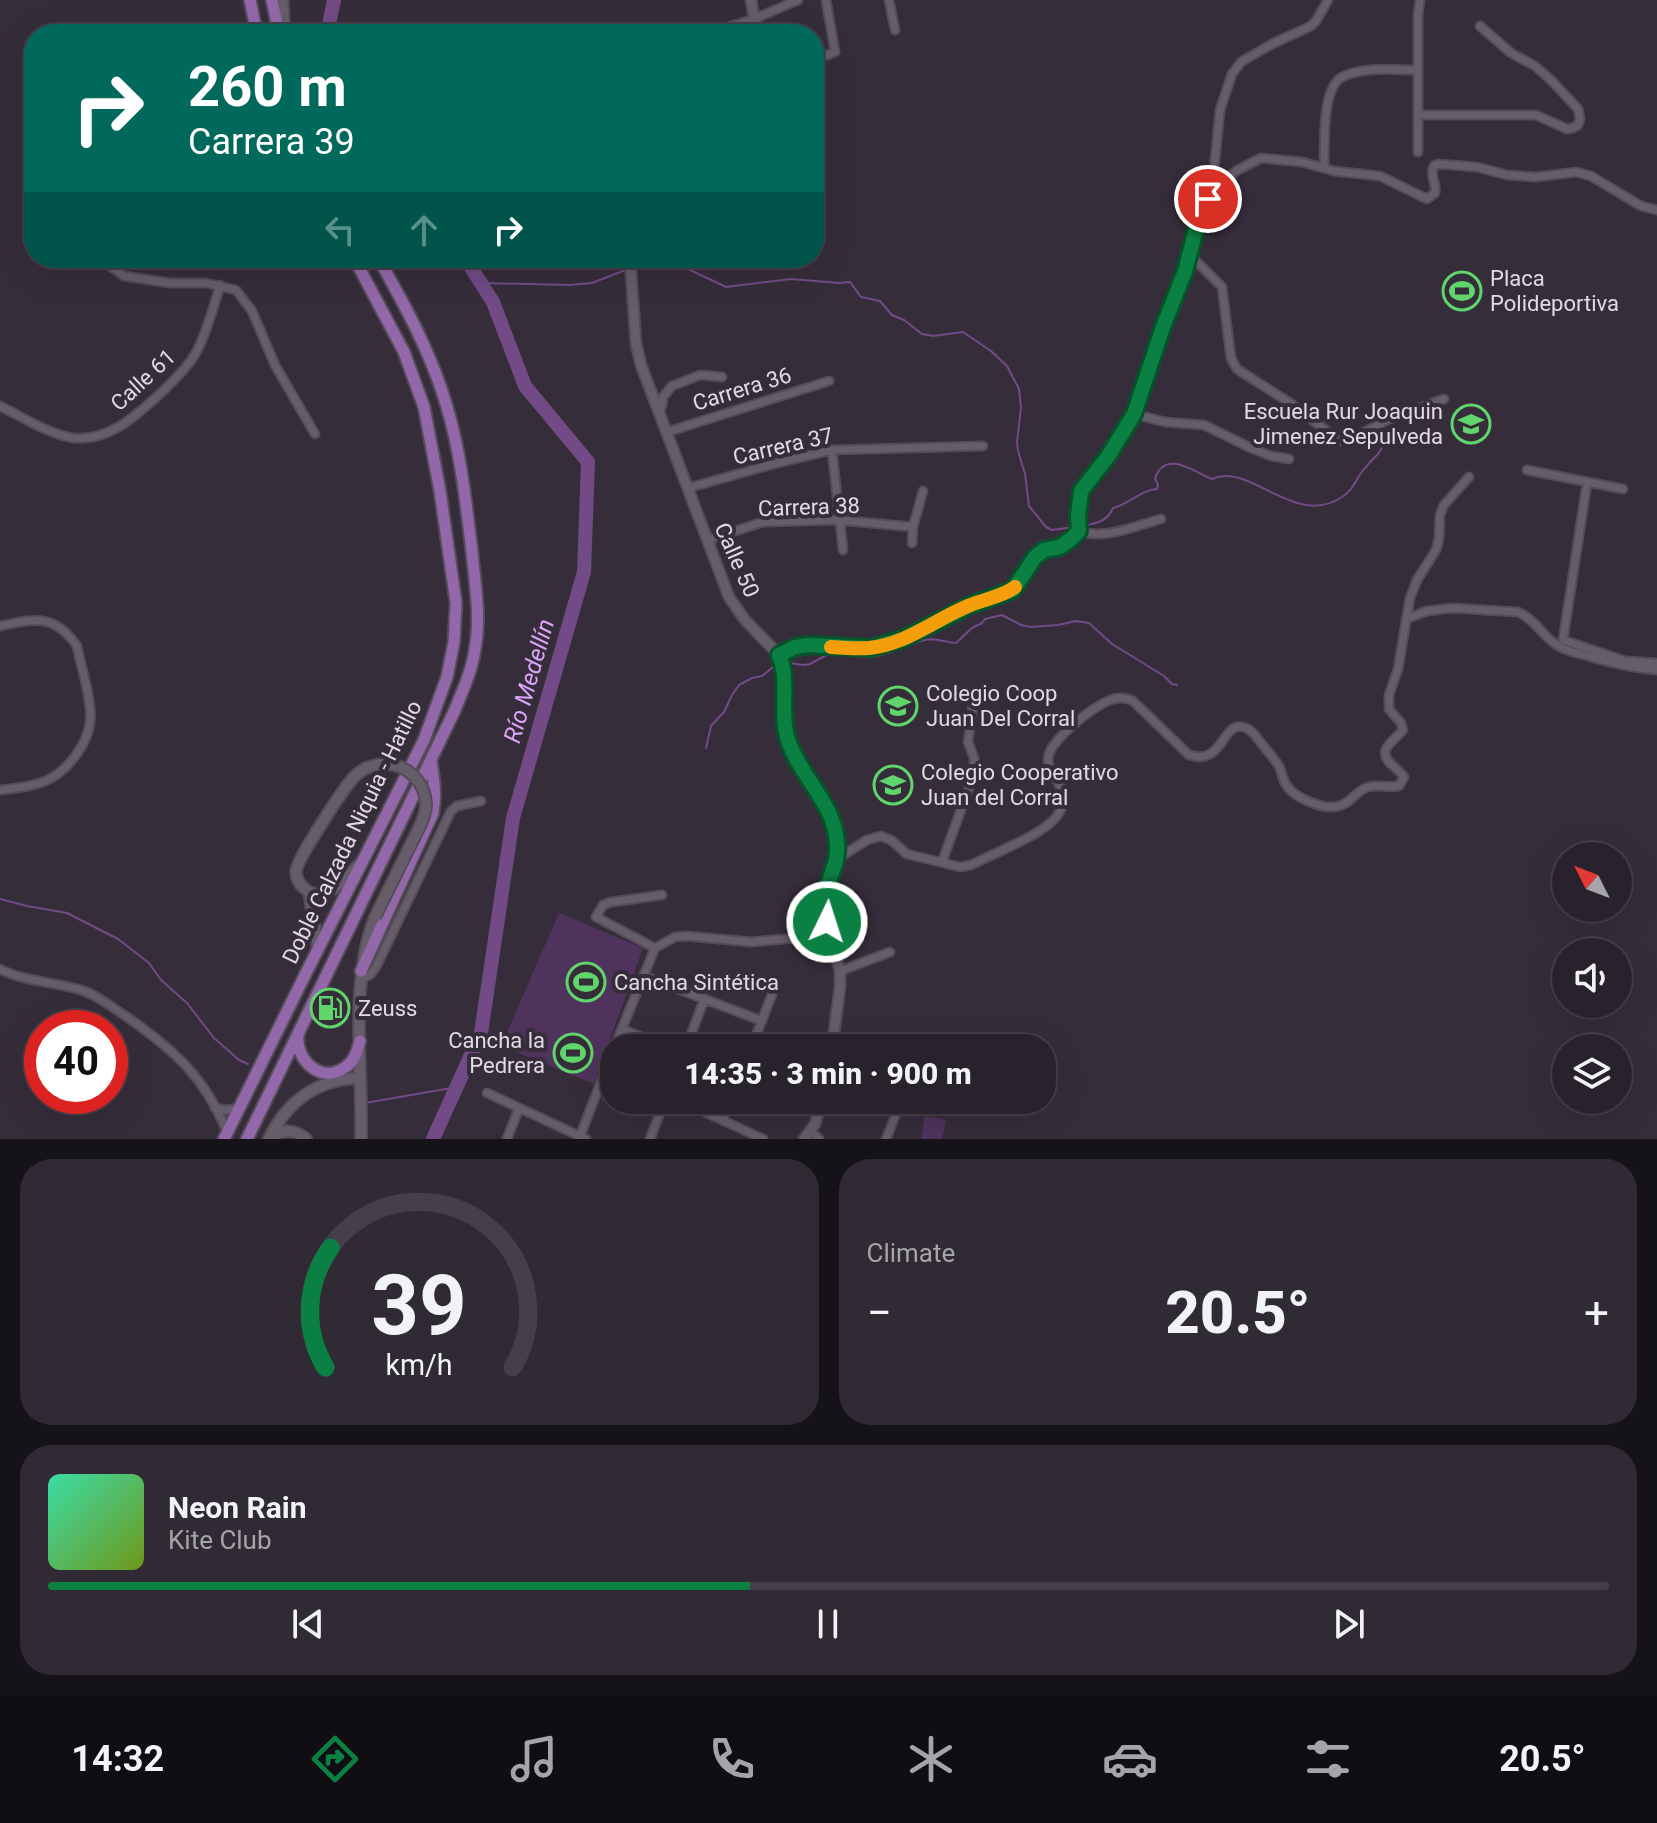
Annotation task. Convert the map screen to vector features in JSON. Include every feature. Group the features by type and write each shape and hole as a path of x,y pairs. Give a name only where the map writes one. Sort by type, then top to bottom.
{"highway":[{"path":"250,0 255,24"},
{"path":"272,0 279,24"},
{"name":"Doble Calzada Niquia - Hatillo","path":"226,1136 424,740 453,651 456,603 424,407 404,352 359,268"},
{"name":"Doble Calzada Niquia - Hatillo","path":"247,1139 431,761 467,680 477,636 477,597 463,479 447,406 414,325 383,268"},
{"path":"360,975 433,813 435,782 431,761"},
{"path":"299,1030 298,1050 302,1059 308,1066 326,1073 345,1068 356,1056 360,1041"}],"main road":[{"path":"361,863 332,890 319,894 309,892 297,878 299,860 354,776 366,768 382,764 404,768 421,785 426,803 425,815 366,942 360,975 361,1139"},
{"path":"309,892 318,948"},
{"path":"269,1139 284,1113 307,1093 334,1081 360,1078"},
{"path":"269,1139 282,1131 300,1134 306,1139"}],"street":[{"path":"282,24 283,0"},
{"path":"751,0 755,24"},
{"path":"738,24 798,0"},
{"path":"824,56 835,52 826,0"},
{"path":"889,0 895,30"},
{"path":"834,1034 840,971 830,935 825,897 837,859 836,833 822,799 798,762 787,735 783,707 783,663 779,655 795,647 809,645 871,648 903,639 968,606 1013,590 1035,557 1044,550 1060,547 1079,531 1081,491 1109,455 1134,414 1185,271 1199,218 1208,199 1223,98 1236,67 1272,44 1311,26 1328,0"},
{"path":"1418,152 1420,0"},
{"path":"1418,115 1536,115 1567,129 1578,125 1578,109 1553,82 1535,66 1511,53 1480,26"},
{"path":"1324,168 1327,103 1331,89 1341,78 1372,71 1418,70"},
{"path":"1208,199 1236,171 1261,158 1380,176 1427,199 1435,193 1432,174 1434,166 1438,164 1536,177 1576,172 1591,176 1641,206 1657,210"},
{"path":"1189,254 1222,287 1231,358 1237,369 1290,403 1340,441 1444,399"},
{"path":"113,268 124,276 170,283 206,283 236,290 252,311 275,365 315,434"},
{"name":"Calle 50","path":"631,268 636,344 641,365 707,540 729,597 745,620 779,655"},
{"name":"Calle 61","path":"0,406 72,438 92,437 111,431 136,417 197,352 220,285"},
{"path":"659,411 663,397 672,386 700,375 722,377"},
{"name":"Carrera 36","path":"667,432 829,381"},
{"path":"1134,414 1165,422 1204,425 1251,448 1289,459"},
{"name":"Carrera 37","path":"688,488 832,450 983,446"},
{"path":"832,450 843,550"},
{"path":"1527,470 1623,489"},
{"path":"837,859 867,840 881,836 891,840 907,854 960,867 971,865 1043,829 1058,814 1063,796 1048,760 1055,743 1102,704 1120,698 1133,701 1189,755 1197,758 1214,753 1233,728 1245,727 1278,765 1287,786 1297,795 1317,804 1331,807 1347,803 1370,786 1399,786 1404,777 1384,754 1387,746 1403,730 1389,709 1389,695 1398,669 1410,598 1436,550 1444,505 1469,477"},
{"path":"1562,644 1587,483"},
{"path":"912,543 923,491"},
{"path":"1079,531 1095,535 1161,519"},
{"name":"Carrera 38","path":"707,540 763,522 838,520 913,527"},
{"path":"1406,619 1427,611 1452,608 1518,612 1534,622 1548,639 1616,665 1657,670"},
{"path":"0,626 38,619 54,623 71,638 77,646 90,708 90,724 74,759 63,772 28,787 0,790"},
{"path":"1562,644 1625,661 1657,663"},
{"path":"942,862 974,774 974,758 968,742 974,699"},
{"path":"360,975 370,975 377,965 451,811 457,806 481,801"},
{"path":"655,948 596,917 603,905 611,902 662,895"},
{"path":"620,1034 655,948 675,937 751,942 830,935"},
{"path":"840,971 890,952"},
{"path":"0,969 101,999 165,1044 185,1062 215,1108 226,1136"},
{"path":"644,976 762,1021"},
{"path":"757,1034 773,992"},
{"path":"691,1034 704,1000"},
{"path":"622,1029 635,1034"},
{"path":"487,1093 582,1138 600,1094"},
{"path":"215,1108 240,1108"},
{"path":"507,1139 519,1108"},
{"path":"650,1139 660,1114"},
{"path":"711,1114 763,1139"},
{"path":"723,1119 725,1114"},
{"path":"818,1114 807,1135 819,1139"},
{"path":"886,1139 896,1114"}],"shaded area":[{"name":"Placa Polideportiva","path":"1466,272 1480,286 1458,308 1445,296"},
{"name":"Cancha Sintética","path":"559,913 643,948 612,1034 600,1034 600,1067 594,1084 501,1046"},
{"path":"925,1116 946,1120 942,1139 921,1139"}],"waterway":[{"name":"Río Medellín","path":"329,24 334,0"},
{"name":"Río Medellín","path":"433,1139 481,1033 513,818 584,572 588,462 525,386 493,302 471,268"},
{"path":"686,268 726,287 791,279 850,282 861,297 880,301 892,315 922,334 933,336 963,332 1007,366 1019,389 1021,407 1017,443 1029,506 1052,530 1075,527"},
{"path":"481,283 592,283 628,269"},
{"path":"1083,526 1101,521 1113,508 1146,491 1157,489 1155,478 1160,469 1173,464 1212,479 1227,476 1242,479 1290,501 1324,505 1348,492 1392,434 1402,435"},
{"path":"842,651 865,657 929,639 956,643 985,619 1002,615 1030,627 1076,621 1089,623 1112,644 1177,685"},
{"path":"789,663 810,664 836,650"},
{"path":"706,748 711,726 724,712 739,685 762,676 778,663"},
{"path":"0,899 67,913 118,939 149,963 161,980 187,1003 214,1038 248,1064"},
{"path":"365,1103 457,1087"}],"slow traffic":[{"path":"831,647 871,648 886,645 1015,587"}],"place":[{"name":"Placa Polideportiva","path":"1462,291"},
{"name":"Escuela Rur Joaquin Jimenez Sepulveda","path":"1471,424"},
{"name":"Colegio Coop Juan Del Corral","path":"898,706"},
{"name":"Colegio Cooperativo Juan del Corral","path":"893,785"},
{"name":"Cancha Sintética","path":"586,982"},
{"name":"Zeuss","path":"330,1008"},
{"name":"Cancha la Pedrera","path":"573,1053"}],"route":[{"path":"827,922 825,897 837,859 836,833 822,799 798,762 787,735 783,707 783,663 779,655 795,647 809,645 871,648 903,639 968,606 1013,590 1035,557 1044,550 1060,547 1079,531 1081,491 1109,455 1134,414 1208,199"}]}
